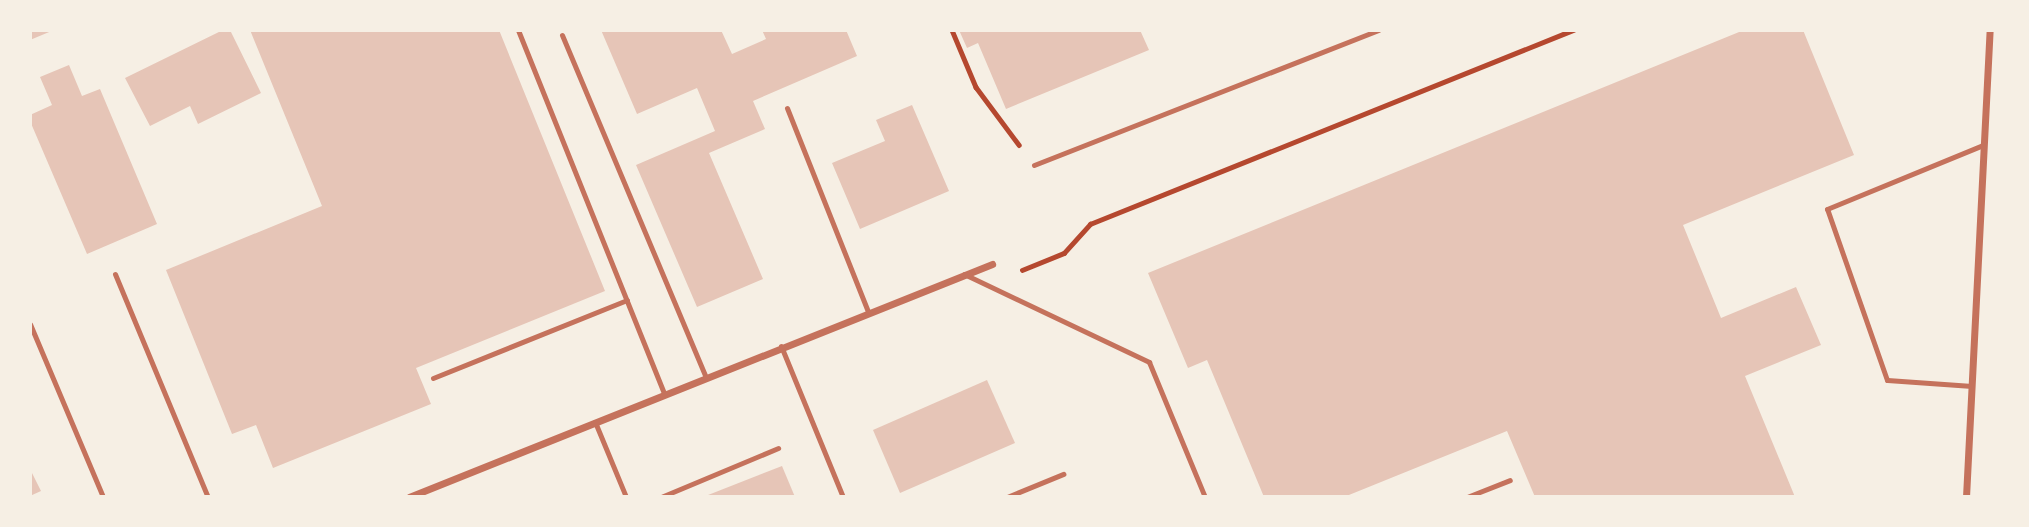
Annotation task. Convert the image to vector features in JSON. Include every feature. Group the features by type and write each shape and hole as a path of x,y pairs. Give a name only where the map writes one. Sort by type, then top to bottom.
{"street":[{"path":"1966,497 1990,30"},
{"path":"409,497 781,346 992,264"}],"lane":[{"path":"518,30 664,394"},
{"path":"1034,165 1379,30"},
{"path":"562,34 706,377"},
{"path":"787,108 868,312"},
{"path":"1972,386 1887,380 1827,209 1983,145"},
{"path":"115,274 208,497"},
{"path":"964,274 1149,362 1205,497"},
{"path":"433,378 627,300"},
{"path":"30,324 103,497"},
{"path":"781,346 843,497"},
{"path":"595,422 626,497"},
{"path":"662,497 778,448"},
{"path":"1007,497 1063,474"},
{"path":"1467,497 1510,480"}],"path":[{"path":"952,30 976,87 1034,165"},
{"path":"992,264 1015,273 1064,253 1090,224 1573,30"}],"building":[{"path":"30,30 54,30 30,40"},
{"path":"223,30 230,30 261,93 198,124 190,106 150,126 125,78"},
{"path":"250,30 499,30 605,291 416,368 431,404 273,468 256,425 232,434 166,270 322,206"},
{"path":"601,30 721,30 732,54 766,39 762,30 846,30 857,56 753,101 765,129 709,153 763,279 697,307 636,165 715,131 697,88 637,114"},
{"path":"959,30 1140,30 1149,50 1006,109 978,43 967,48"},
{"path":"1744,30 1803,30 1854,155 1683,225 1721,318 1796,287 1821,345 1745,376 1795,497 1535,497 1507,431 1344,497 1264,497 1207,360 1188,368 1148,273"},
{"path":"69,65 82,96 100,89 157,224 87,254 30,121 30,115 52,105 40,77"},
{"path":"912,105 949,191 860,229 832,163 885,141 876,120"},
{"path":"987,380 1015,443 900,493 873,430"},
{"path":"782,466 795,497 703,497"},
{"path":"30,469 41,491 30,496"}]}
